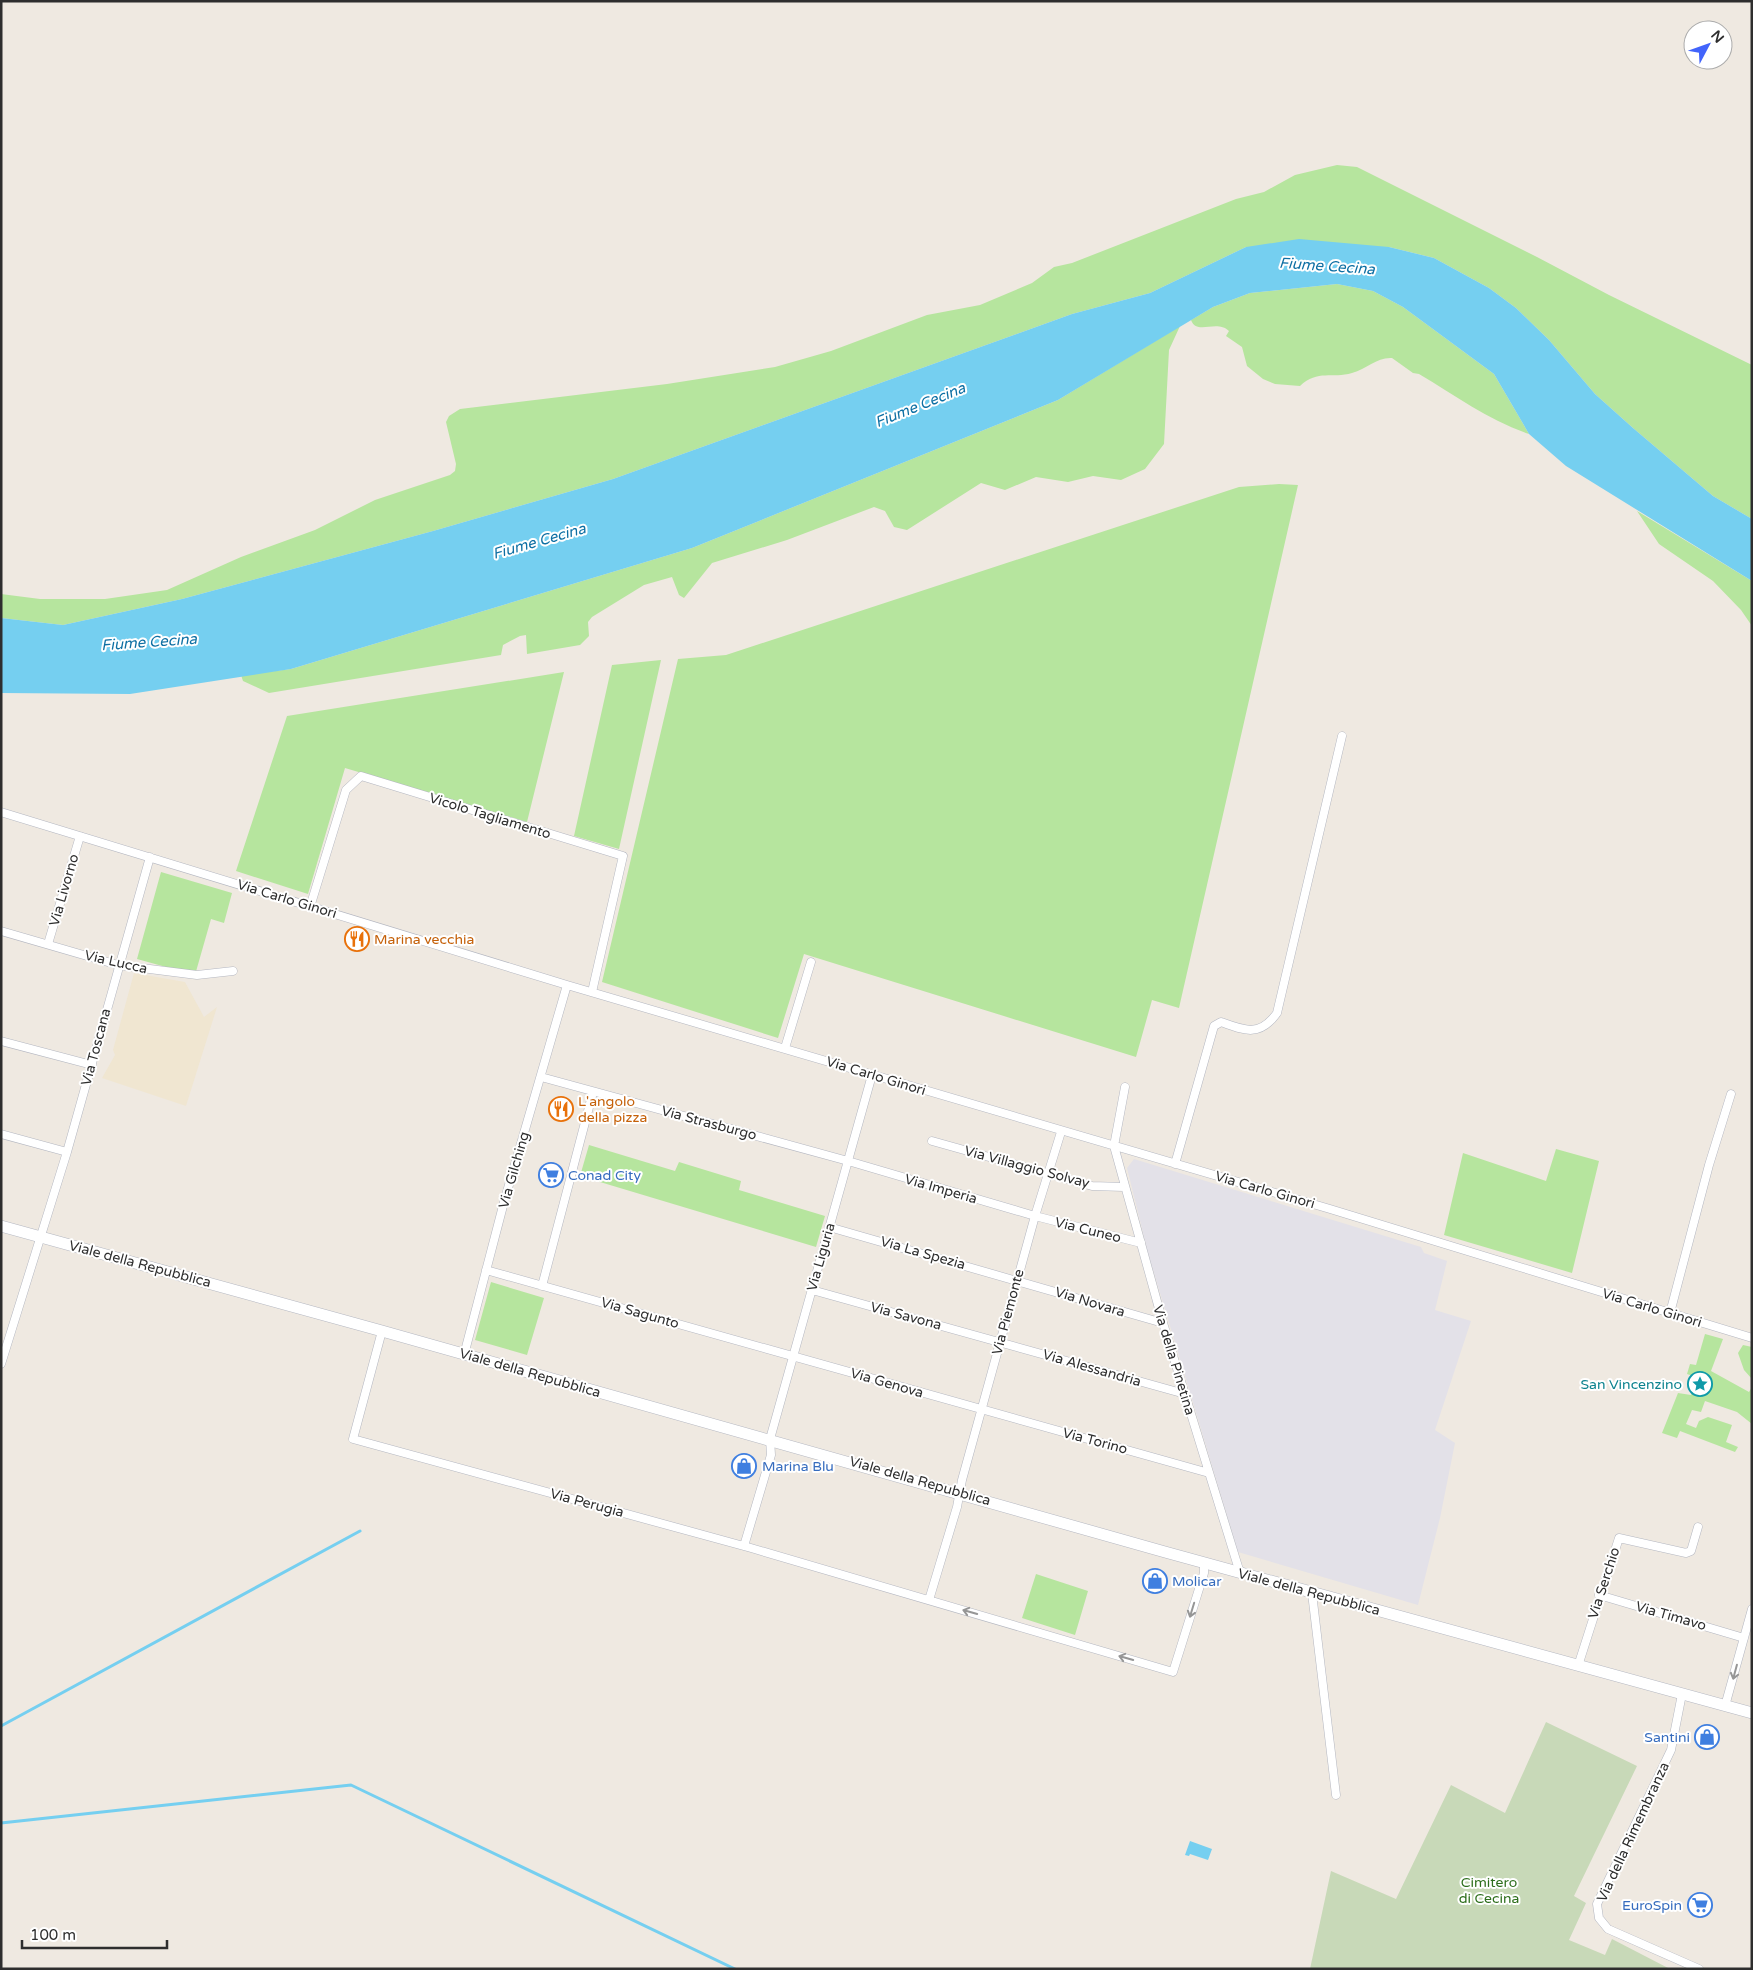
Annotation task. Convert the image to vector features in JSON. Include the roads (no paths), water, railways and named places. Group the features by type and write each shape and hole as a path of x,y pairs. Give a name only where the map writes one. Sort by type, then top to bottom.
{"street":[{"path":"1175,1164 1214,1026 1221,1022 1247,1031 1268,1026 1277,1013 1342,736"},
{"name":"Vicolo Tagliamento","path":"310,907 346,790 361,776 623,856 592,992"},
{"name":"Via Carlo Ginori","path":"1,812 567,985 785,1048 1061,1132 1330,1209 1752,1338"},
{"name":"Via Livorno","path":"48,944 80,836"},
{"name":"Via Toscana","path":"1,1364 67,1152 118,965 150,857"},
{"name":"Via Lucca","path":"1,930 118,965 197,975 233,971"},
{"path":"785,1048 812,962"},
{"name":"Via Gilching","path":"464,1354 567,985"},
{"path":"1,1041 92,1065"},
{"name":"Via Liguria","path":"744,1546 771,1455 770,1439 872,1075"},
{"name":"Via Strasburgo","path":"541,1077 848,1161"},
{"path":"1114,1146 1125,1087"},
{"path":"542,1286 593,1092"},
{"path":"1670,1313 1709,1165 1731,1094"},
{"name":"Via Piemonte","path":"929,1600 957,1507 959,1492 1035,1216 1061,1132"},
{"path":"1,1134 67,1152"},
{"name":"Via Villaggio Solvay","path":"932,1141 1092,1186 1124,1187"},
{"name":"Via della Pinetina","path":"1114,1146 1162,1323 1240,1573"},
{"name":"Via Imperia","path":"848,1161 1035,1216"},
{"name":"Via Cuneo","path":"1035,1216 1140,1243"},
{"name":"Viale della Repubblica","path":"1,1226 382,1330 1204,1563 1752,1713"},
{"name":"Via La Spezia","path":"829,1227 1017,1280"},
{"name":"Via Sagunto","path":"486,1270 793,1356"},
{"name":"Via Novara","path":"1017,1280 1162,1323"},
{"name":"Via Savona","path":"812,1290 1000,1342"},
{"path":"1,1329 10,1331"},
{"name":"Via Perugia","path":"382,1330 353,1439 744,1546 1173,1672 1204,1573 1204,1563"},
{"name":"Via Alessandria","path":"1000,1342 1184,1394"},
{"name":"Via Genova","path":"793,1356 982,1410"},
{"name":"Via Torino","path":"982,1410 1209,1473"},
{"name":"Via Serchio","path":"1578,1666 1599,1595 1619,1538 1686,1553 1691,1551 1694,1545 1698,1527"},
{"path":"1312,1592 1336,1795"},
{"name":"Via Timavo","path":"1599,1595 1744,1638"},
{"path":"1725,1706 1752,1610"},
{"name":"Via della Rimembranza","path":"1682,1694 1671,1750 1598,1904 1599,1918 1608,1929 1698,1969"}],"water":[{"name":"Fiume Cecina","path":"1299,239 1389,247 1434,258 1489,288 1516,308 1549,340 1595,394 1633,428 1713,496 1752,519 1752,581 1566,466 1529,434 1494,374 1403,307 1373,291 1337,284 1250,293 1213,307 1058,400 692,548 291,669 130,694 1,693 1,618 63,625 182,599 433,531 613,479 1072,314 1150,293 1246,247"},
{"path":"1190,1841 1212,1849 1208,1860 1190,1854 1189,1856 1185,1855"}],"waterway":[{"path":"1,1726 360,1531"},
{"path":"1,1823 351,1785 735,1969"}],"place":[{"name":"Marina vecchia","path":"357,939"},
{"name":"L'angolo della pizza","path":"561,1109"},
{"name":"Conad City","path":"551,1175"},
{"name":"San Vincenzino","path":"1700,1384"},
{"name":"Marina Blu","path":"744,1466"},
{"name":"Molicar","path":"1155,1581"},
{"name":"Santini","path":"1707,1737"},
{"name":"EuroSpin","path":"1700,1905"}],"park label":[{"name":"Cimitero di Cecina","path":"1489,1890"}]}
